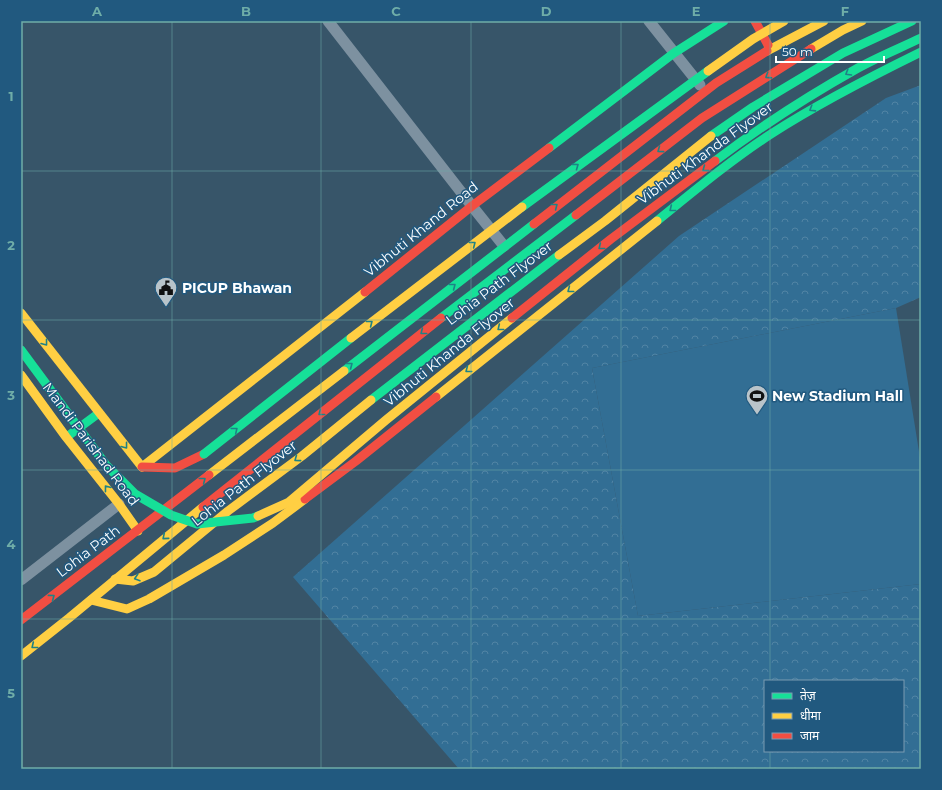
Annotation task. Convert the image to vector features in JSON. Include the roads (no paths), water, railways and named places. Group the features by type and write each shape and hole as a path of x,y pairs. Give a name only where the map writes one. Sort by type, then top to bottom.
{"main road":[{"name":"Vibhuti Khand Road","path":"142,467 401,264 472,206 674,54 702,34 724,21"},
{"path":"754,21 770,49"},
{"path":"21,312 142,467 175,468 204,454 318,363 558,179 747,44 784,21"},
{"name":"Lohia Path Flyover","path":"172,504 705,91 770,49 824,21"},
{"name":"Lohia Path Flyover","path":"21,656 91,600 175,529 468,297 702,118 805,52 862,21"},
{"name":"Lohia Path Flyover","path":"116,579 133,581 154,572 228,511 302,456 389,385 605,221 714,134 753,107 843,53 912,21"},
{"name":"Vibhuti Khanda Flyover","path":"21,350 106,465 135,494 171,515 197,524 253,518 288,502 386,420 611,240 742,141 798,103 859,67 921,38"},
{"path":"91,600 128,609 149,599 224,555 273,523 356,461 688,196 742,155 771,134 818,105 885,69 921,52"},
{"name":"Mandi Parishad Road","path":"21,375 138,531"},
{"path":"66,437 99,413"},
{"name":"Lohia Path","path":"21,620 172,504"}],"street":[{"path":"328,21 504,246"},
{"path":"649,21 705,91"},
{"path":"21,580 119,504"}],"place":[{"name":"PICUP Bhawan","path":"166,308"},
{"name":"New Stadium Hall","path":"757,416"}]}
